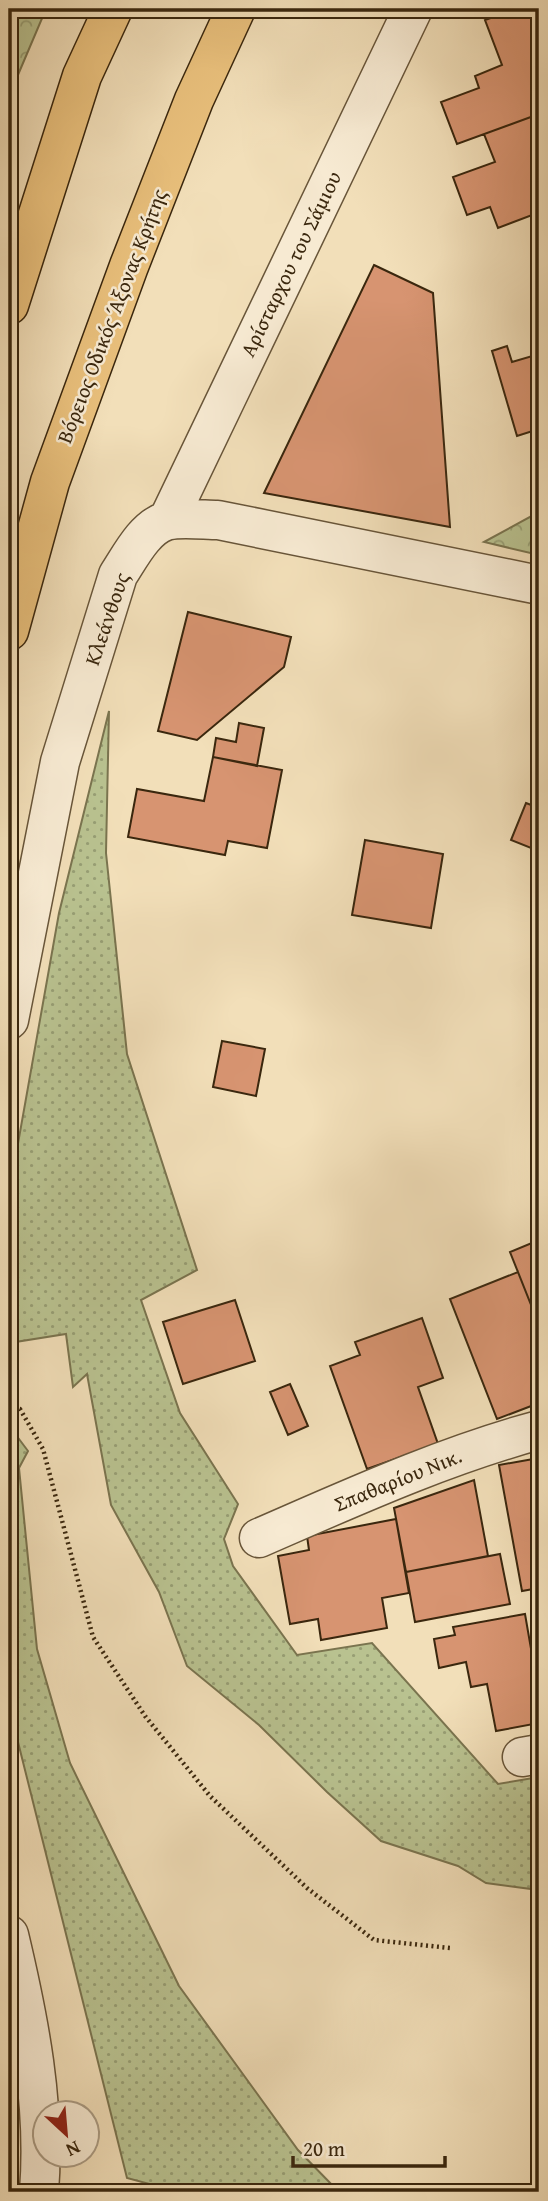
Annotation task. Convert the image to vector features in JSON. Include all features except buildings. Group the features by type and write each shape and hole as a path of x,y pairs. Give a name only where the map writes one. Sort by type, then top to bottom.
{"highway":[{"path":"9,305 82,76 113,9"},
{"name":"Βόρειος Οδικός Άξονας Κρήτης","path":"9,631 50,482 129,266 189,113 236,9"}],"street":[{"name":"Αρίσταρχου του Σάμιου","path":"168,520 413,9"},
{"path":"168,520 218,520 539,585"},
{"name":"Κλεάνθους","path":"9,1020 60,762 118,575 148,533 168,520"},
{"name":"Σπαθαρίου Νικ.","path":"259,1538 463,1454 539,1430"},
{"path":"9,1935 24,1998 39,2106 42,2159 39,2192"}],"path":[{"path":"9,1406 20,1409 43,1449 93,1637 145,1716 210,1796 307,1888 374,1940 450,1948"}],"green space":[{"path":"9,9 46,9 9,96"},
{"path":"539,512 539,555 484,542"},
{"path":"109,711 106,853 127,1054 197,1270 141,1300 180,1413 238,1504 224,1539 233,1566 297,1655 372,1643 498,1784 539,1777 539,1890 486,1883 458,1866 381,1841 259,1725 187,1666 159,1592 111,1505 87,1374 73,1387 66,1334 9,1343 9,1194 59,913"},
{"path":"16,1435 28,1451 19,1468 37,1649 70,1763 179,1986 298,2150 339,2192 179,2192 127,2178 18,1742 9,1664 9,1440"}]}
